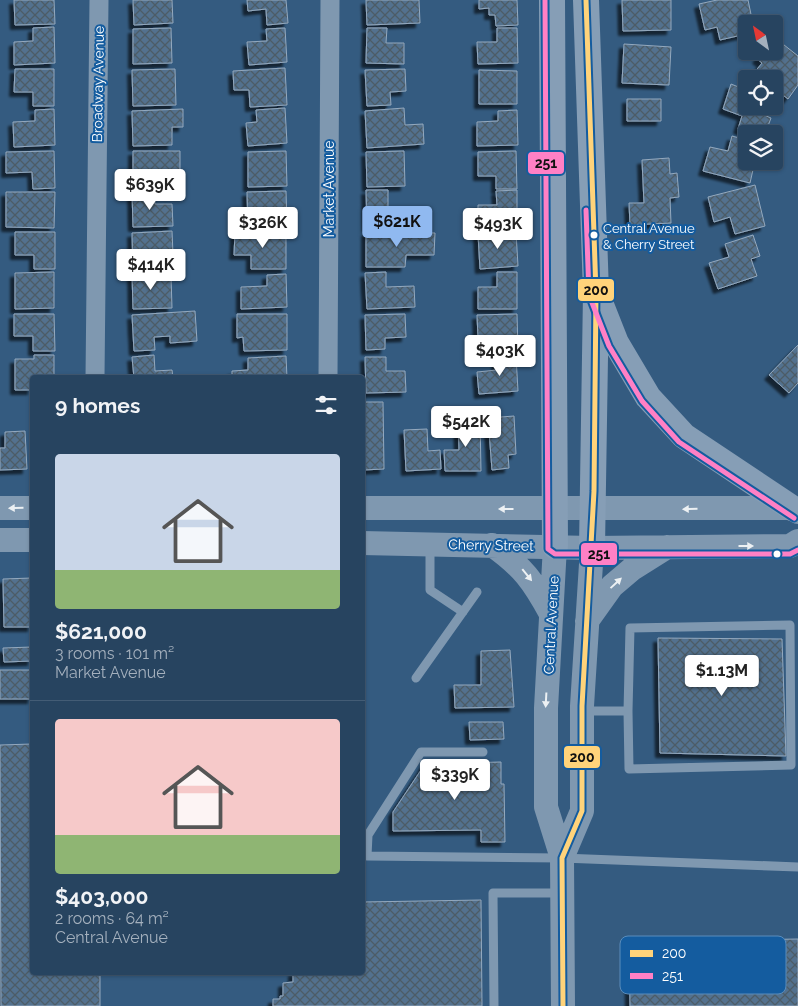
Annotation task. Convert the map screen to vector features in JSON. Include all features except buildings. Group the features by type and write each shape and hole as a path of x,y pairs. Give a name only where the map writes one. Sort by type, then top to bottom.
{"main road":[{"name":"Central Avenue","path":"552,0 555,546"},
{"name":"Central Avenue","path":"586,0 596,293 592,548"},
{"path":"596,293 616,343 648,396 684,436 795,510"}],"street":[{"name":"Broadway Avenue","path":"95,375 99,0"},
{"name":"Market Avenue","path":"328,375 330,0"},
{"path":"0,508 30,508"},
{"path":"365,508 795,510"},
{"path":"0,540 30,540"},
{"name":"Cherry Street","path":"365,543 592,548 790,546 798,541"},
{"path":"492,545 525,572 551,614"},
{"name":"Central Avenue","path":"555,546 546,708 546,807 562,858 563,1006"},
{"path":"587,621 612,586 632,569 669,546"},
{"name":"Central Avenue","path":"562,858 582,811 582,711 592,548"}],"lane":[{"path":"430,544 430,590 463,612"},
{"path":"416,678 477,592"},
{"path":"790,625 791,765 628,768 628,711 630,628 790,625"},
{"path":"582,711 628,711"},
{"path":"483,752 420,752 368,835 367,856 562,858 798,868"},
{"path":"494,1006 493,893 562,893"}],"transit line":[{"name":"251","path":"545,0 548,549 555,554 790,554 798,550"},
{"name":"200","path":"563,1006 562,858 582,811 582,706 594,491 596,293 586,0"},
{"name":"251","path":"586,210 589,295 609,346 642,401 679,442 794,518"}],"place":[{"name":"Central Avenue & Cherry Street","path":"594,235"}]}
